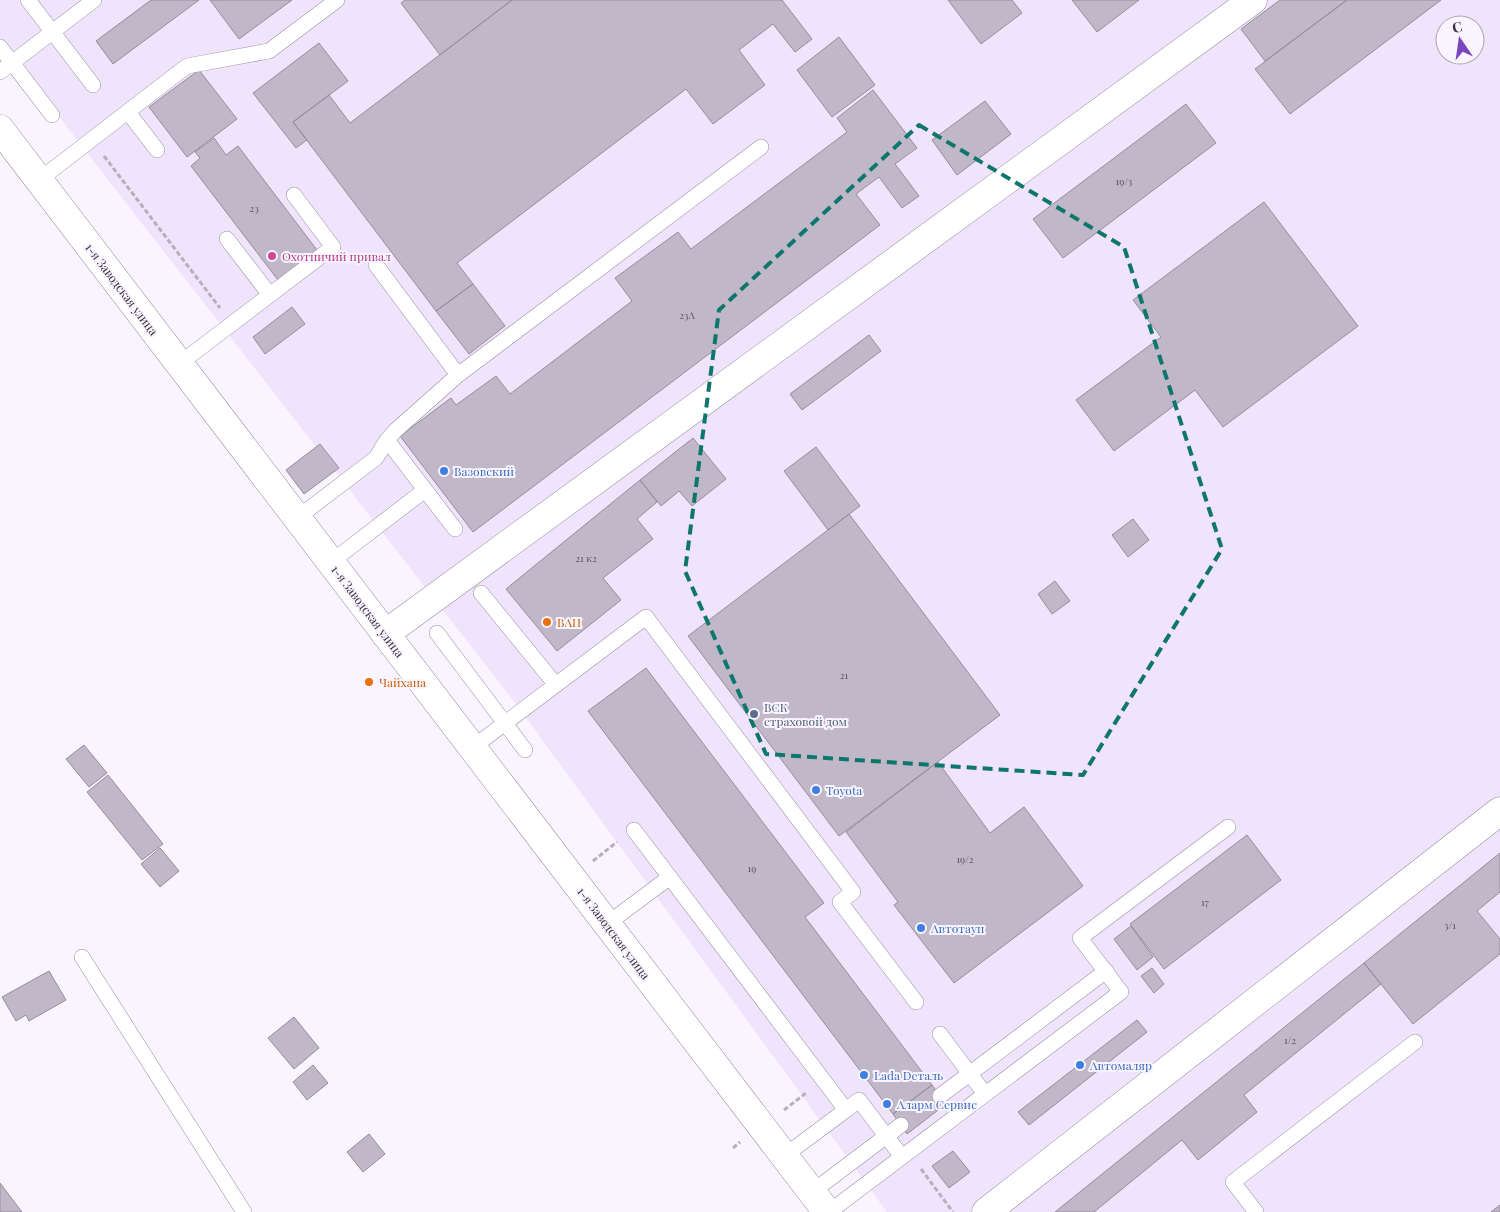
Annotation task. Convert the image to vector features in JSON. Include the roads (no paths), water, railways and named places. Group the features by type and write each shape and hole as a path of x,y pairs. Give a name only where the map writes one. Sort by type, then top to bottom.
{"street":[{"path":"385,634 1253,0"},
{"name":"1-я Заводская улица","path":"0,129 823,1205"},
{"path":"986,1212 1500,811"}],"lane":[{"path":"28,0 93,85"},
{"path":"6,67 94,0"},
{"path":"39,180 187,66 269,51 336,0"},
{"path":"0,47 6,67 52,115"},
{"path":"128,112 157,150"},
{"path":"297,518 376,458 387,440 396,430 458,375 761,147"},
{"path":"179,364 333,247 294,195"},
{"path":"227,239 270,295"},
{"path":"376,265 458,375"},
{"path":"387,440 455,529"},
{"path":"330,562 425,490"},
{"path":"481,593 556,685"},
{"path":"472,748 646,617 854,892 840,902 916,1002"},
{"path":"437,633 525,750"},
{"path":"823,1205 902,1157 1121,992 1080,938 1228,827"},
{"path":"634,830 846,1110"},
{"path":"607,924 670,877"},
{"path":"82,957 244,1212"},
{"path":"940,1096 1106,971"},
{"path":"940,1034 985,1094"},
{"path":"1256,1212 1233,1182 1415,1042"},
{"path":"784,1156 859,1100 902,1157"},
{"path":"823,1205 887,1136 901,1125"}],"place":[{"name":"Охотничий привал","path":"272,256"},
{"name":"Вазовский","path":"444,471"},
{"name":"ВАН","path":"547,622"},
{"name":"Чайхана","path":"369,682"},
{"name":"ВСК страховой дом","path":"754,714"},
{"name":"Toyota","path":"816,790"},
{"name":"Автотаун","path":"921,928"},
{"name":"Автомаляр","path":"1080,1065"},
{"name":"Lada Dеталь","path":"864,1075"},
{"name":"Аларм Сервис","path":"887,1104"}]}
